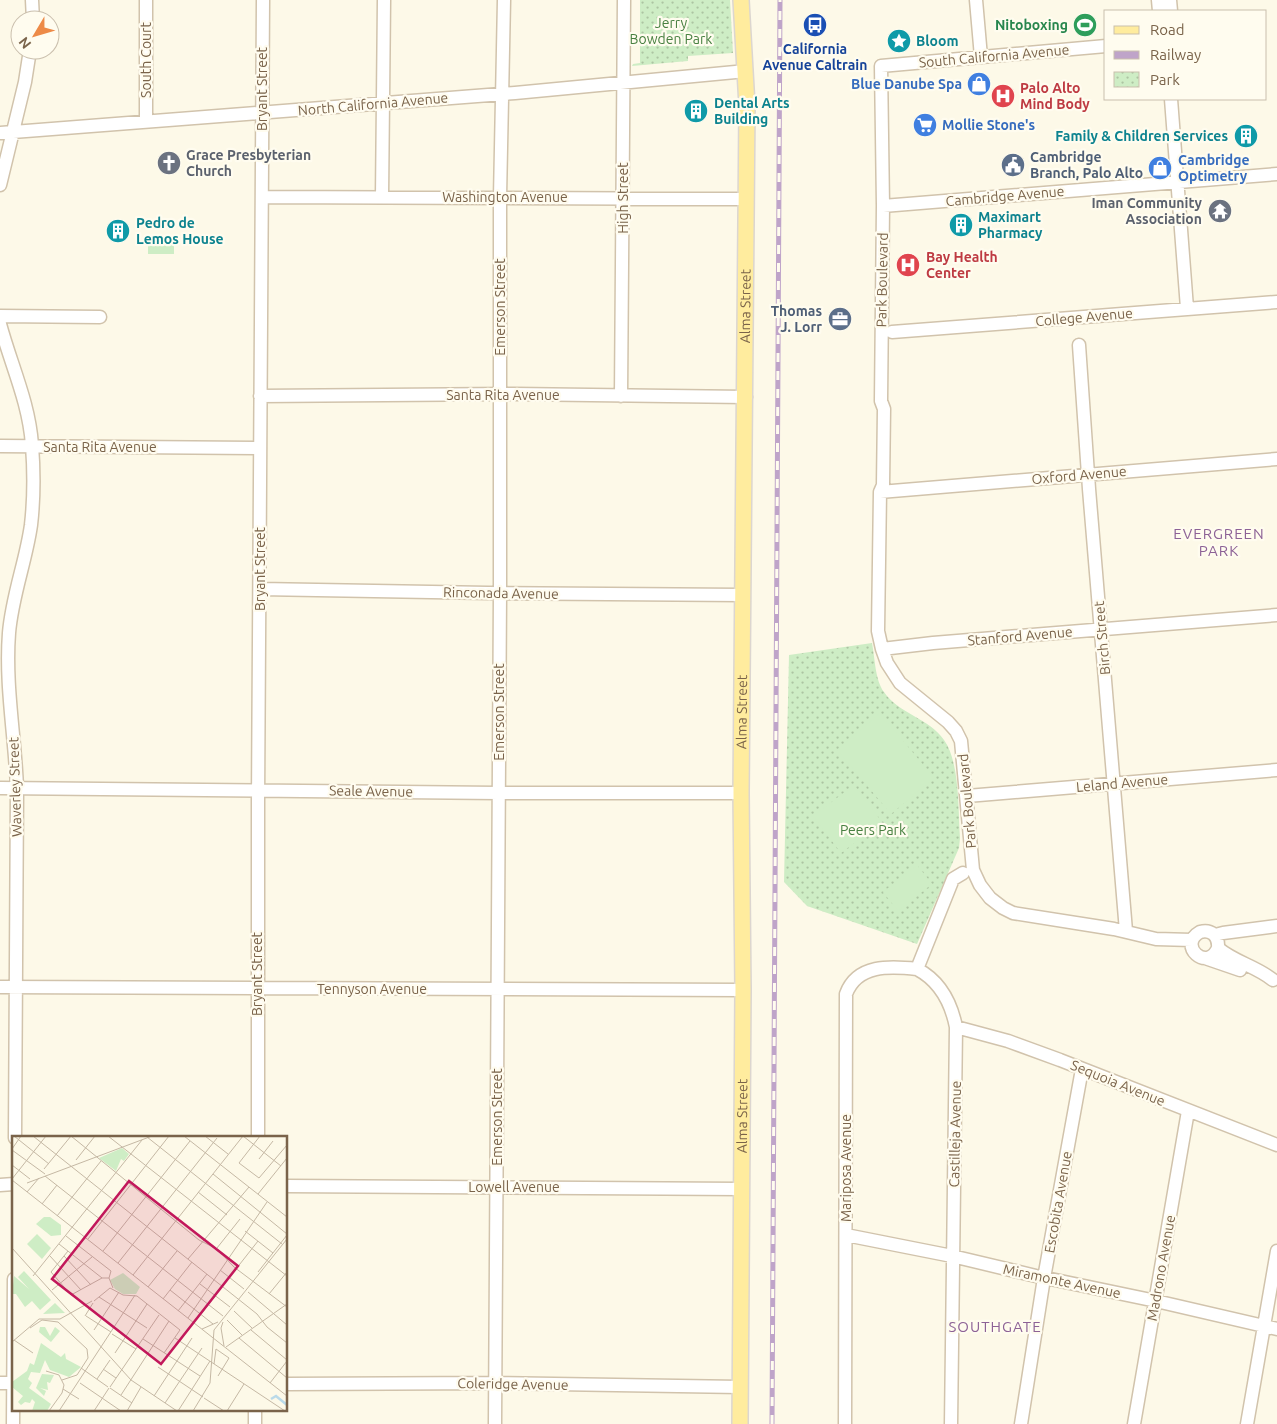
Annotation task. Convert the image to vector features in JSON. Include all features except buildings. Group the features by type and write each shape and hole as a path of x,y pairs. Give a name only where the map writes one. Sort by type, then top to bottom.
{"main road":[{"name":"Alma Street","path":"740,1424 743,990 741,793 747,199 746,71 741,0"},
{"path":"744,40 750,0"}],"street":[{"name":"South Court","path":"146,0 146,121"},
{"name":"Bryant Street","path":"258,1136 257,988 263,0"},
{"path":"382,197 384,0"},
{"name":"Emerson Street","path":"495,1424 500,594 500,197 504,0"},
{"name":"High Street","path":"621,396 624,0"},
{"path":"976,0 981,57"},
{"name":"South California Avenue","path":"881,66 1104,46"},
{"path":"0,185 6,133 25,82 28,60"},
{"name":"Park Boulevard","path":"881,66 884,206 879,405 884,409 883,486 880,492 878,631 887,663 900,683 948,722 956,731 962,745 973,870 980,885 994,902 1018,914 1049,917 1156,939 1192,940 1197,934 1204,931 1217,942"},
{"name":"North California Avenue","path":"6,133 502,94 746,71"},
{"path":"1171,100 1187,308"},
{"name":"Cambridge Avenue","path":"884,206 1277,174"},
{"name":"Washington Avenue","path":"262,197 747,199"},
{"name":"College Avenue","path":"892,332 1277,302"},
{"path":"0,316 100,317"},
{"name":"Waverley Street","path":"0,324 24,395 32,446 33,480 31,525 11,617 8,651 8,686 17,788 15,1136"},
{"name":"Birch Street","path":"1079,345 1126,932"},
{"name":"Santa Rita Avenue","path":"260,396 500,394 746,397"},
{"name":"Santa Rita Avenue","path":"0,446 260,448"},
{"name":"Oxford Avenue","path":"880,492 1277,459"},
{"name":"Rinconada Avenue","path":"260,590 500,594 743,595"},
{"name":"Stanford Avenue","path":"882,649 1277,615"},
{"name":"Leland Avenue","path":"967,796 1277,770"},
{"name":"Seale Avenue","path":"0,788 498,793 741,793"},
{"path":"917,969 953,879 964,873"},
{"path":"1205,958 1213,955 1217,942 1223,932 1277,926"},
{"path":"1192,940 1191,944 1194,952 1205,958 1275,981"},
{"path":"1217,942 1231,957 1264,973 1275,981"},
{"name":"Mariposa Avenue","path":"845,1424 846,994 850,984 864,972 873,969 917,969"},
{"name":"Castilleja Avenue","path":"917,969 928,974 939,986 948,1001 956,1027 951,1424"},
{"name":"Tennyson Avenue","path":"0,987 743,990"},
{"name":"Sequoia Avenue","path":"956,1027 1008,1041 1082,1068 1277,1145"},
{"name":"Escobita Avenue","path":"1021,1424 1044,1278 1082,1068"},
{"name":"Madrono Avenue","path":"1134,1424 1188,1111"},
{"name":"Lowell Avenue","path":"288,1186 742,1189"},
{"name":"Miramonte Avenue","path":"846,1234 1156,1301 1277,1330"},
{"path":"1247,1424 1277,1251"},
{"name":"Coleridge Avenue","path":"288,1384 496,1383 740,1387"}],"green space":[{"name":"Jerry Bowden Park","path":"640,0 730,0 733,53 688,56 688,61 632,66 633,64 640,63"},
{"path":"174,240 174,254 148,254 148,241"},
{"name":"Peers Park","path":"872,643 877,675 884,692 898,706 938,733 949,749 956,773 959,848 917,944 807,906 784,882 789,655"},
{"path":"880,713 934,778 891,814 837,750"},
{"path":"854,785 882,822 841,853 813,816"},
{"path":"917,865 932,884 898,911 883,892"}],"railway":[{"path":"772,1424 780,0"}],"place":[{"name":"California Avenue Caltrain","path":"815,25"},
{"name":"Nitoboxing","path":"1085,25"},
{"name":"Bloom","path":"899,41"},
{"name":"Blue Danube Spa","path":"979,84"},
{"name":"Palo Alto Mind Body","path":"1003,96"},
{"name":"Dental Arts Building","path":"696,111"},
{"name":"Mollie Stone's","path":"925,125"},
{"name":"Family & Children Services","path":"1246,136"},
{"name":"Grace Presbyterian Church","path":"169,163"},
{"name":"Cambridge Branch, Palo Alto","path":"1013,165"},
{"name":"Cambridge Optimetry","path":"1160,168"},
{"name":"Iman Community Association","path":"1220,211"},
{"name":"Maximart Pharmacy","path":"961,225"},
{"name":"Pedro de Lemos House","path":"118,231"},
{"name":"Bay Health Center","path":"908,265"},
{"name":"Thomas J. Lorr","path":"840,319"}],"district":[{"name":"EVERGREEN PARK","path":"1219,542"},
{"name":"SOUTHGATE","path":"995,1327"}]}
